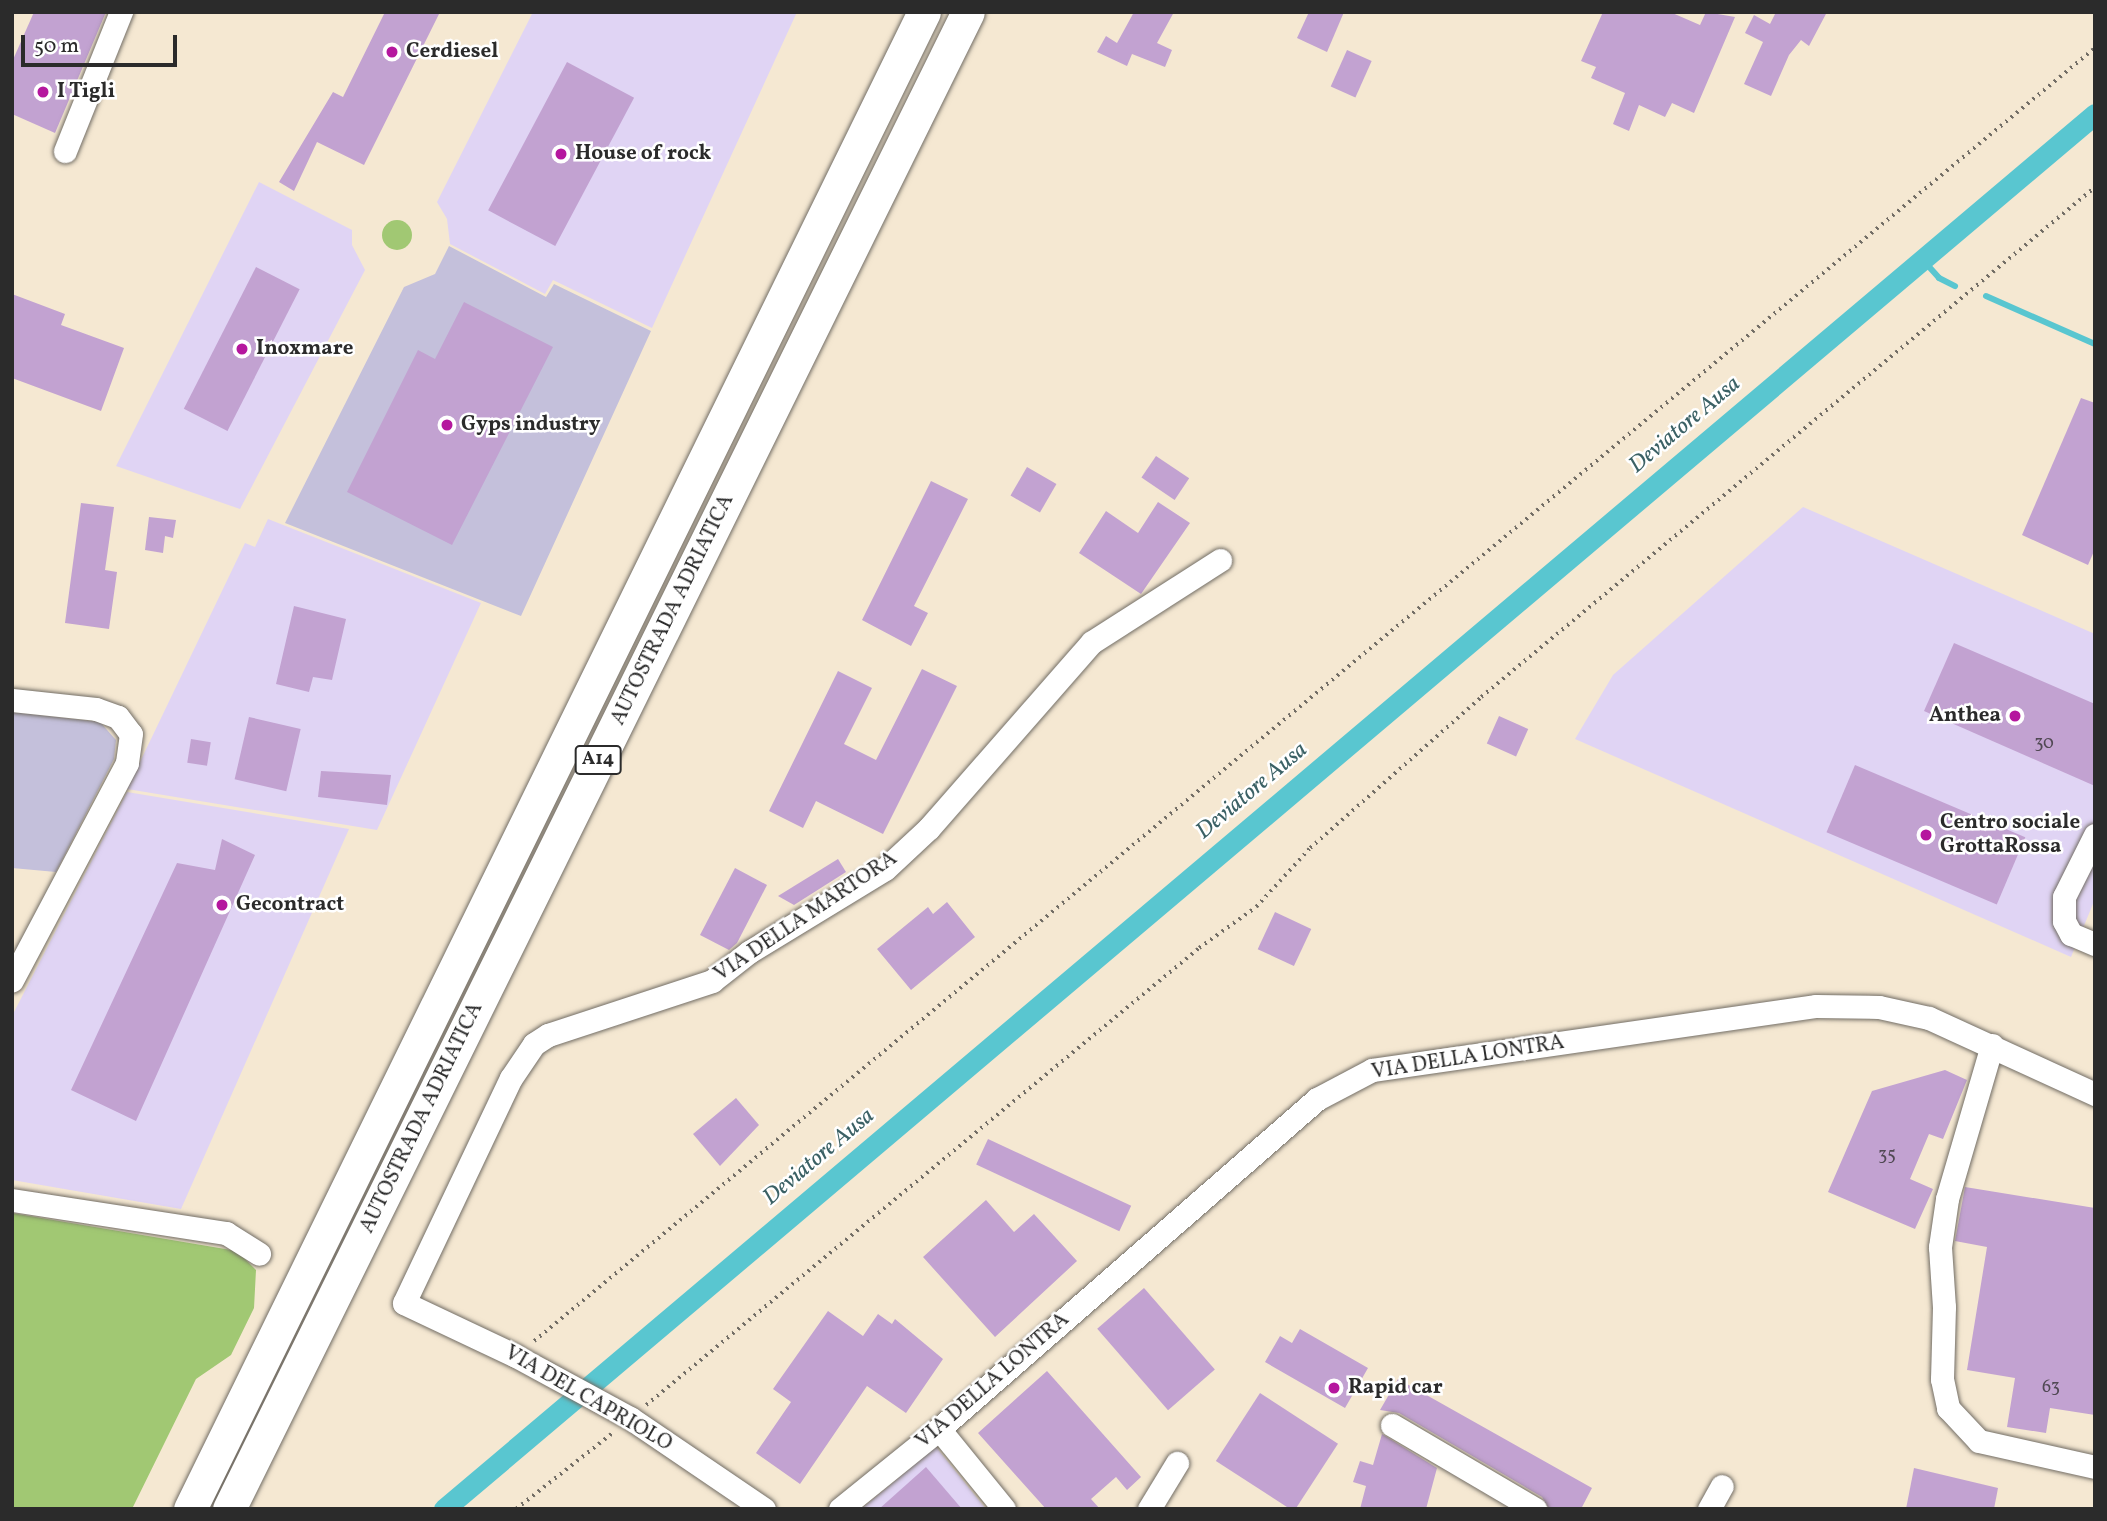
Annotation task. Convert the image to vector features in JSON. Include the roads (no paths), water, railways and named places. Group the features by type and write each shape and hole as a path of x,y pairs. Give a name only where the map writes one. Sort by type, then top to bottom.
{"highway":[{"name":"AUTOSTRADA ADRIATICA","path":"190,1509 924,12"},
{"name":"AUTOSTRADA ADRIATICA","path":"229,1509 968,12"}],"street":[{"path":"65,151 121,12"},
{"name":"VIA DELLA MARTORA","path":"404,1303 511,1078 534,1044 548,1035 712,981 749,952 885,869 929,828 1092,642 1220,560"},
{"path":"12,700 96,709 118,717 131,734 127,763 12,980"},
{"path":"2095,835 2064,897 2064,922 2071,934 2095,944"},
{"name":"VIA DELLA LONTRA","path":"840,1509 939,1429 1317,1099 1372,1070 1816,1006 1879,1007 1929,1018 2095,1094"},
{"path":"1992,1045 1947,1199 1940,1247 1944,1307 1942,1379 1948,1408 1979,1441 2095,1468"},
{"path":"12,1199 226,1233 259,1254"},
{"name":"VIA DEL CAPRIOLO","path":"404,1303 516,1356 624,1415 764,1509"},
{"path":"1392,1426 1535,1509"},
{"path":"939,1429 1003,1509"},
{"path":"1149,1509 1177,1463"},
{"path":"1709,1509 1721,1486"}],"waterway":[{"name":"Deviatore Ausa","path":"444,1509 2095,114"},
{"path":"1922,259 1939,278 1955,286"},
{"path":"1986,296 2095,344"}],"place":[{"name":"Cerdiesel","path":"392,52"},
{"name":"I Tigli","path":"43,92"},
{"name":"House of rock","path":"561,154"},
{"name":"Inoxmare","path":"242,349"},
{"name":"Gyps industry","path":"447,425"},
{"name":"Anthea","path":"2015,716"},
{"name":"Centro sociale GrottaRossa","path":"1926,835"},
{"name":"Gecontract","path":"222,905"},
{"name":"Rapid car","path":"1334,1388"}]}
